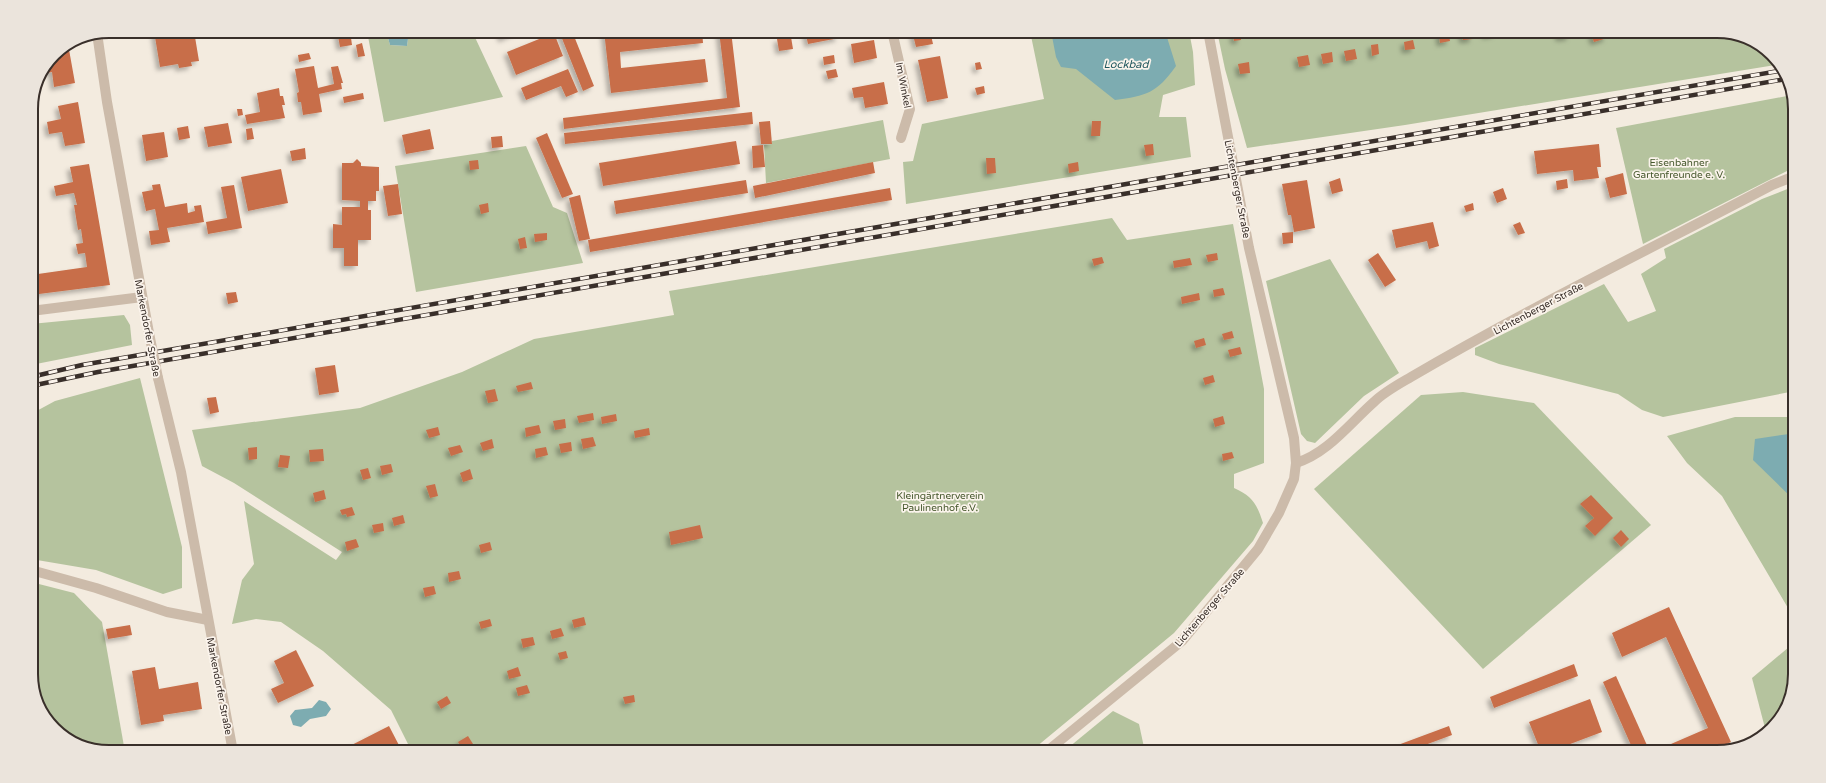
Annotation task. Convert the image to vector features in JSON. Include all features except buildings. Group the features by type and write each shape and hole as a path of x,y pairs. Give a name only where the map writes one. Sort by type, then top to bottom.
{"street":[{"name":"Im Winkel","path":"894,38 910,109 901,138"},
{"name":"Lichtenberger Straße","path":"1055,745 1182,641 1258,549 1294,479 1296,463 1294,438 1249,248 1209,38"},
{"name":"Markendorfer Straße","path":"98,39 107,102 142,297 158,378 181,472 232,745"},
{"name":"Lichtenberger Straße","path":"1296,463 1309,459 1320,452 1375,400 1410,377 1623,262 1772,185 1788,179"},
{"path":"38,310 142,297"},
{"path":"38,572 96,588 167,612 208,620"}],"green space":[{"path":"368,38 388,38 390,45 407,46 408,38 475,38 503,97 384,122"},
{"path":"1031,38 1190,38 1193,52 1195,85 1163,95 1159,117 1186,117 1191,157 906,204 903,162 913,161 922,124 1044,99"},
{"path":"1218,38 1717,38 1736,40 1753,47 1773,65 1405,125 1247,148 1225,69"},
{"name":"Eisenbahner Gartenfreunde e. V.","path":"1787,96 1788,171 1643,244 1616,128"},
{"path":"883,120 890,159 766,183 764,145 772,144 772,141"},
{"path":"526,146 553,207 567,213 583,263 416,292 395,166"},
{"path":"1788,189 1788,392 1663,417 1642,410 1618,394 1499,364 1475,355 1475,348 1604,284 1628,322 1656,311 1641,274 1666,258 1664,249 1762,199"},
{"name":"Kleingärtnerverein Paulinenhof e.V.","path":"1112,218 1127,240 1233,224 1264,389 1264,463 1234,474 1234,488 1245,494 1253,501 1263,523 1253,541 1174,633 1038,745 408,745 391,710 323,651 281,622 256,619 232,624 242,580 254,564 244,501 336,560 342,552 234,483 202,466 192,430 360,408 462,372 534,339 674,315 669,291"},
{"path":"1330,259 1399,373 1364,396 1315,443 1307,441 1301,434 1266,281"},
{"path":"124,315 130,325 132,345 38,364 38,323"},
{"path":"140,378 182,547 182,588 163,594 96,570 38,560 38,410 55,401"},
{"path":"1463,392 1534,403 1651,525 1483,669 1314,489 1421,395"},
{"path":"1735,417 1788,417 1788,608 1722,496 1687,463 1667,436"},
{"path":"38,584 74,593 102,622 124,745 95,744 73,736 59,724 47,710 39,688 38,679"},
{"path":"1788,648 1787,688 1781,706 1765,726 1752,678"},
{"path":"1113,711 1139,724 1144,745 1072,745"}],"water":[{"path":"388,38 408,38 407,46 390,45"},
{"name":"Lockbad","path":"1052,38 1167,38 1176,66 1157,88 1150,92 1135,97 1115,100 1076,69 1061,67 1056,57"},
{"path":"1788,434 1788,494 1753,460 1755,439"},
{"path":"319,700 326,702 331,709 326,716 310,719 301,727 293,725 290,716 295,710 312,708"}],"railway":[{"path":"38,375 82,365 1777,71"},
{"path":"38,385 98,372 1782,80"}]}
